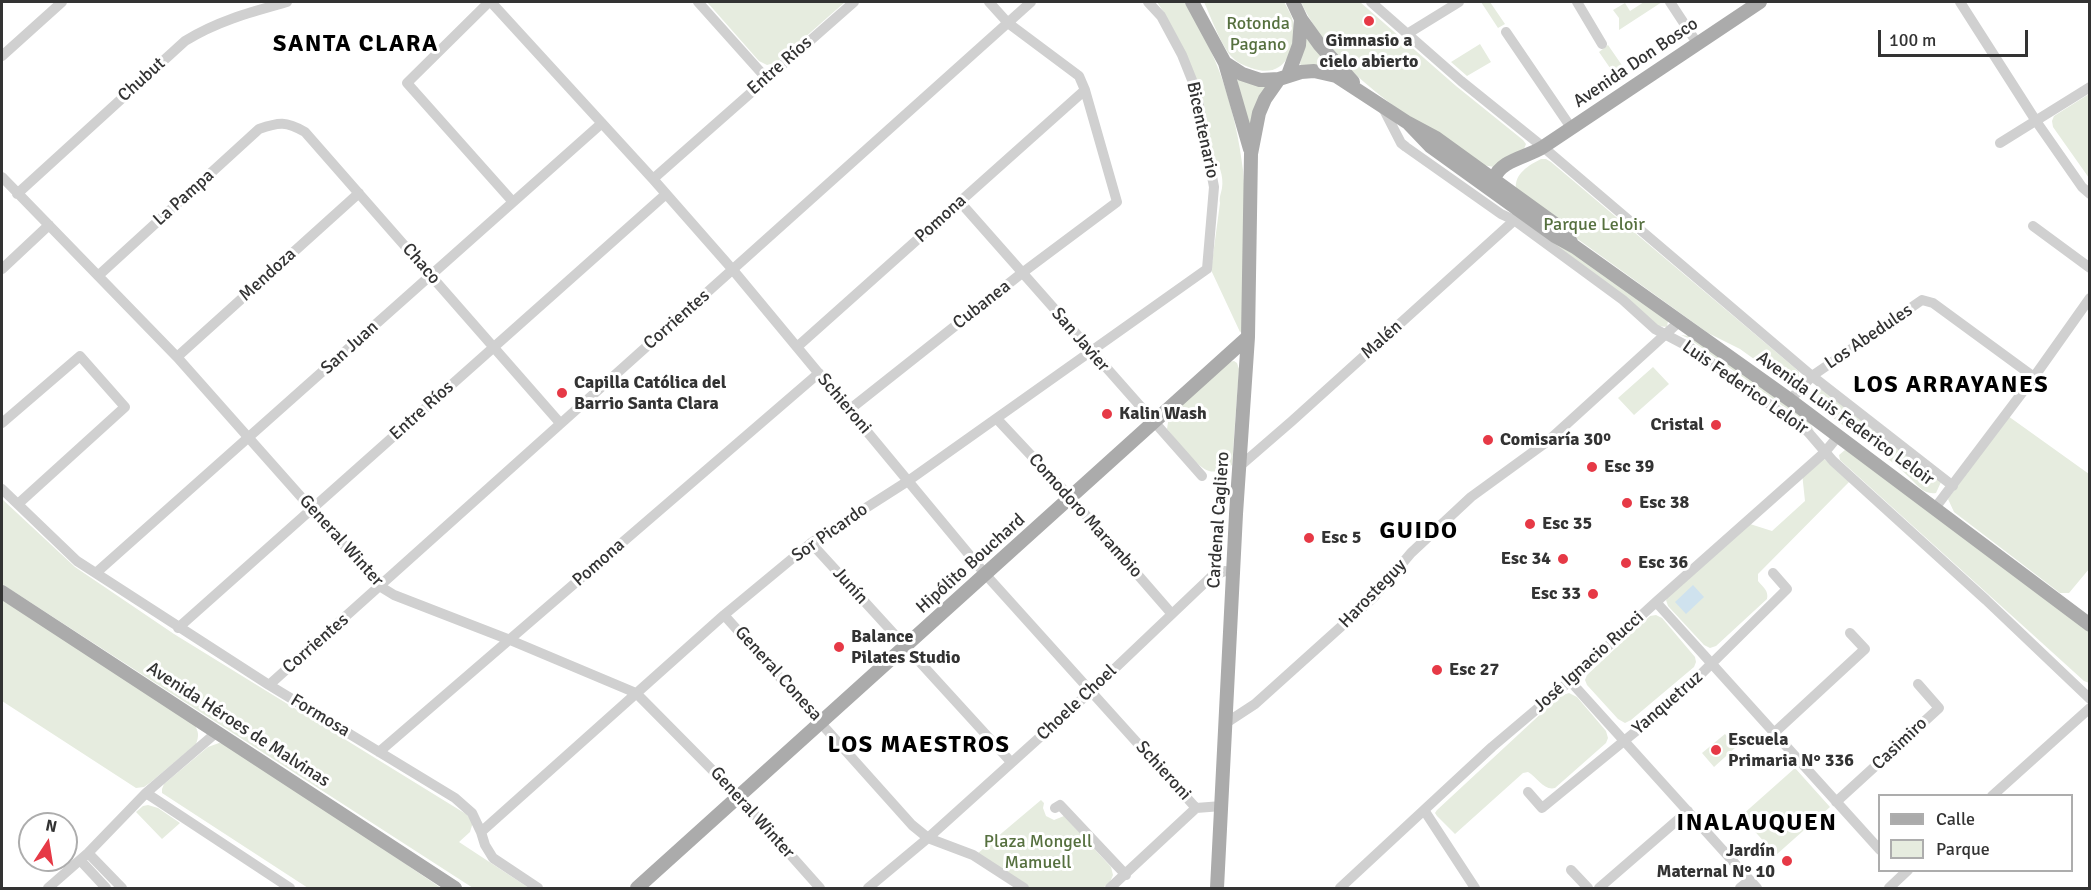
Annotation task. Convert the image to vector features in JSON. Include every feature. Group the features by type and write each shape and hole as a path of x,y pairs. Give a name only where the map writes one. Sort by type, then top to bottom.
{"main road":[{"path":"1195,4 1225,63 1242,74 1260,80 1283,77 1299,45 1301,19 1293,2"},
{"name":"Avenida Don Bosco","path":"1489,182 1503,178 1527,162 1538,151 1760,2"},
{"name":"Avenida Luis Federico Leloir","path":"1301,19 1319,44 1363,92"},
{"name":"Cardenal Cagliero","path":"1225,63 1251,154"},
{"name":"Avenida Luis Federico Leloir","path":"1283,77 1314,71 1336,76 1408,123 1430,146 1559,228 1575,247"},
{"name":"Cardenal Cagliero","path":"1217,888 1248,337 1251,154 1259,113 1265,99 1283,77"},
{"name":"Avenida Luis Federico Leloir","path":"1489,182 1518,216 1575,247 1680,321 1839,435 2090,625"},
{"name":"Hipólito Bouchard","path":"637,888 1248,337"},
{"name":"Avenida Héroes de Malvinas","path":"2,592 455,888"}],"street":[{"path":"2,56 62,2"},
{"name":"Chubut","path":"17,194 185,41 208,27 232,17 287,2"},
{"path":"490,2 407,83 513,202"},
{"name":"Schieroni","path":"490,2 653,179 733,270 986,575 1196,808"},
{"path":"698,2 766,78"},
{"name":"Entre Ríos","path":"653,179 854,2"},
{"path":"989,2 1008,23 1079,76 1085,90"},
{"name":"Corrientes","path":"269,686 1032,2"},
{"name":"Bicentenario","path":"1148,2 1161,16 1182,55 1196,90 1214,187 1207,269"},
{"path":"1371,2 1538,151 1812,376 1953,486"},
{"path":"1407,34 1459,2"},
{"path":"1577,2 1602,44"},
{"path":"1670,2 1697,43"},
{"path":"1960,2 2036,121 2082,187 2090,194"},
{"path":"1506,32 1572,129"},
{"path":"2000,143 2090,87"},
{"name":"Pomona","path":"797,347 1085,90"},
{"name":"Cubanea","path":"849,410 1022,273 1117,202 1085,90"},
{"name":"Luis Federico Leloir","path":"1382,106 1401,143 1501,214 1518,216 1641,317 1691,348 1808,432 1825,452 2090,699"},
{"name":"Chaco","path":"272,124 289,123 305,132 560,423"},
{"name":"San Juan","path":"97,572 602,123"},
{"name":"La Pampa","path":"99,275 259,129 272,124"},
{"name":"General Winter","path":"2,177 177,357 381,587 394,595 510,640 636,693 739,797 820,888"},
{"name":"Mendoza","path":"177,357 359,193"},
{"name":"Entre Ríos","path":"178,628 666,194"},
{"name":"San Javier","path":"960,202 1090,352 1202,476"},
{"name":"Malén","path":"1240,466 1518,216"},
{"path":"2,269 49,225"},
{"path":"2033,226 2090,268"},
{"name":"Sor Picardo","path":"482,832 724,615 811,543 908,481 1207,269"},
{"path":"1935,508 2090,298"},
{"name":"Los Abedules","path":"1790,400 1812,376 1922,300 1933,303 2034,376"},
{"name":"Harosteguy","path":"1226,723 1255,704 1374,597 1411,553 1472,496 1548,441 1680,321"},
{"path":"2,423 80,356 125,407 18,504"},
{"name":"Pomona","path":"379,752 819,374"},
{"name":"Comodoro Marambio","path":"997,419 1071,498 1172,613"},
{"name":"José Ignacio Rucci","path":"1340,888 1500,740 1570,681 1825,452 1839,435"},
{"name":"Formosa","path":"2,489 78,561 269,686 455,798 472,813 493,858 538,888"},
{"name":"Junín","path":"811,543 1011,762"},
{"name":"Choele Choel","path":"868,888 928,838 1090,692 1212,576 1225,571 1233,573"},
{"name":"Yanquetruz","path":"1528,792 1542,808 1711,665 1787,589 1773,573"},
{"path":"1656,602 1878,848"},
{"name":"General Conesa","path":"724,615 912,825 928,838 973,855 1024,888"},
{"path":"1774,733 1865,649 1850,633"},
{"path":"1570,681 1754,884 1740,888"},
{"name":"Casimiro","path":"1836,802 1939,708 1918,684"},
{"path":"1993,794 2090,708"},
{"path":"48,888 84,857 146,793 217,732"},
{"path":"146,793 290,888"},
{"path":"1055,808 1060,805 1126,875"},
{"path":"1110,888 1196,808 1222,806"},
{"path":"1424,810 1475,888"},
{"path":"1599,888 1688,811"},
{"path":"84,857 106,888"},
{"path":"84,857 122,888"},
{"path":"1571,870 1588,888"},
{"path":"1888,888 1903,872"}],"green space":[{"path":"707,2 845,2 777,62 767,65 759,61"},
{"path":"1157,2 1184,2 1206,41 1230,104 1240,148 1245,210 1242,331 1240,332 1211,270 1222,175 1212,154 1200,90 1165,14"},
{"name":"Rotonda Pagano","path":"1204,2 1284,2 1294,28 1289,56 1278,68 1262,71 1235,60 1223,45"},
{"path":"1301,2 1360,2 1456,86 1523,140 1526,144 1524,149 1494,167 1483,165 1431,132 1356,75 1316,29"},
{"path":"1481,2 1490,2 1505,24 1498,28"},
{"path":"1644,2 1662,2 1619,30 1619,18 1613,10 1625,3 1630,11"},
{"name":"Rotonda Pagano","path":"1306,37 1333,66 1331,69 1300,64"},
{"path":"1480,44 1491,62 1467,76 1451,62"},
{"path":"1608,45 1628,74 1619,81 1599,52"},
{"name":"Rotonda Pagano","path":"1236,75 1267,86 1249,130"},
{"path":"2089,94 2089,178 2053,127 2052,121 2054,116"},
{"name":"Parque Leloir","path":"1541,159 1551,162 1795,368 1799,372 1799,379 1791,384 1786,382 1740,349 1708,333 1572,235 1516,189 1520,174"},
{"path":"1525,219 1668,321 1667,327 1658,326 1524,221"},
{"path":"1681,335 1689,336 1809,421 1814,431 1805,422"},
{"path":"1234,361 1239,369 1232,465 1218,471 1209,471 1192,459 1167,429 1169,416 1229,362"},
{"path":"1653,367 1669,384 1634,415 1618,398"},
{"path":"1818,389 1823,390 1941,482 1936,493 1921,489 1886,457 1813,402 1811,397"},
{"path":"2008,416 2089,474 2089,569 2069,593 2060,593 1954,512 1948,499"},
{"path":"1845,450 1851,451 2089,632 2089,683 2084,681 1840,460 1839,455"},
{"path":"1823,458 1850,481 1758,574 1758,581 1766,591 1767,599 1716,646 1710,648 1704,645 1668,606 1666,600 1669,595 1750,524 1772,531 1805,501 1802,473"},
{"path":"2,499 75,567 174,634 466,814 473,822 470,832 459,842 529,888 473,888 2,584"},
{"path":"2,598 194,724 198,734 196,744 151,782 144,787 136,788 2,701"},
{"path":"1656,615 1662,618 1695,657 1696,662 1694,667 1625,723 1618,719 1585,680 1587,675 1650,616"},
{"path":"1569,693 1577,697 1606,731 1608,738 1606,743 1555,788 1544,786 1528,772 1523,773 1455,834 1437,816 1435,813 1437,810 1560,696"},
{"path":"1725,734 1736,747 1714,767 1702,753"},
{"path":"219,743 229,744 441,888 308,888 162,793 164,784 208,747"},
{"path":"1795,768 1830,807 1776,855 1741,816"},
{"name":"Plaza Mongell Mamuell","path":"1041,800 1044,803 1046,816 1054,820 1064,816 1111,867 1113,875 1110,882 1103,888 1029,888 977,854"},
{"path":"148,805 158,808 180,823 162,839 136,812"}],"water":[{"path":"1693,585 1704,597 1686,614 1675,602"}],"place":[{"name":"Gimnasio a cielo abierto","path":"1369,21"},
{"name":"Capilla Católica del Barrio Santa Clara","path":"562,393"},
{"name":"Kalin Wash","path":"1107,414"},
{"name":"Cristal","path":"1716,425"},
{"name":"Comisaría 30º","path":"1488,440"},
{"name":"Esc 39","path":"1592,467"},
{"name":"Esc 38","path":"1627,503"},
{"name":"Esc 35","path":"1530,524"},
{"name":"Esc 5","path":"1309,538"},
{"name":"Esc 34","path":"1563,559"},
{"name":"Esc 36","path":"1626,563"},
{"name":"Esc 33","path":"1593,594"},
{"name":"Balance Pilates Studio","path":"839,647"},
{"name":"Esc 27","path":"1437,670"},
{"name":"Escuela Primaria N° 336","path":"1716,750"},
{"name":"Jardín Maternal N° 10","path":"1787,861"}],"district":[{"name":"SANTA CLARA","path":"356,45"},
{"name":"LOS ARRAYANES","path":"1951,386"},
{"name":"GUIDO","path":"1419,532"},
{"name":"LOS MAESTROS","path":"919,746"},
{"name":"INALAUQUEN","path":"1757,824"}]}
